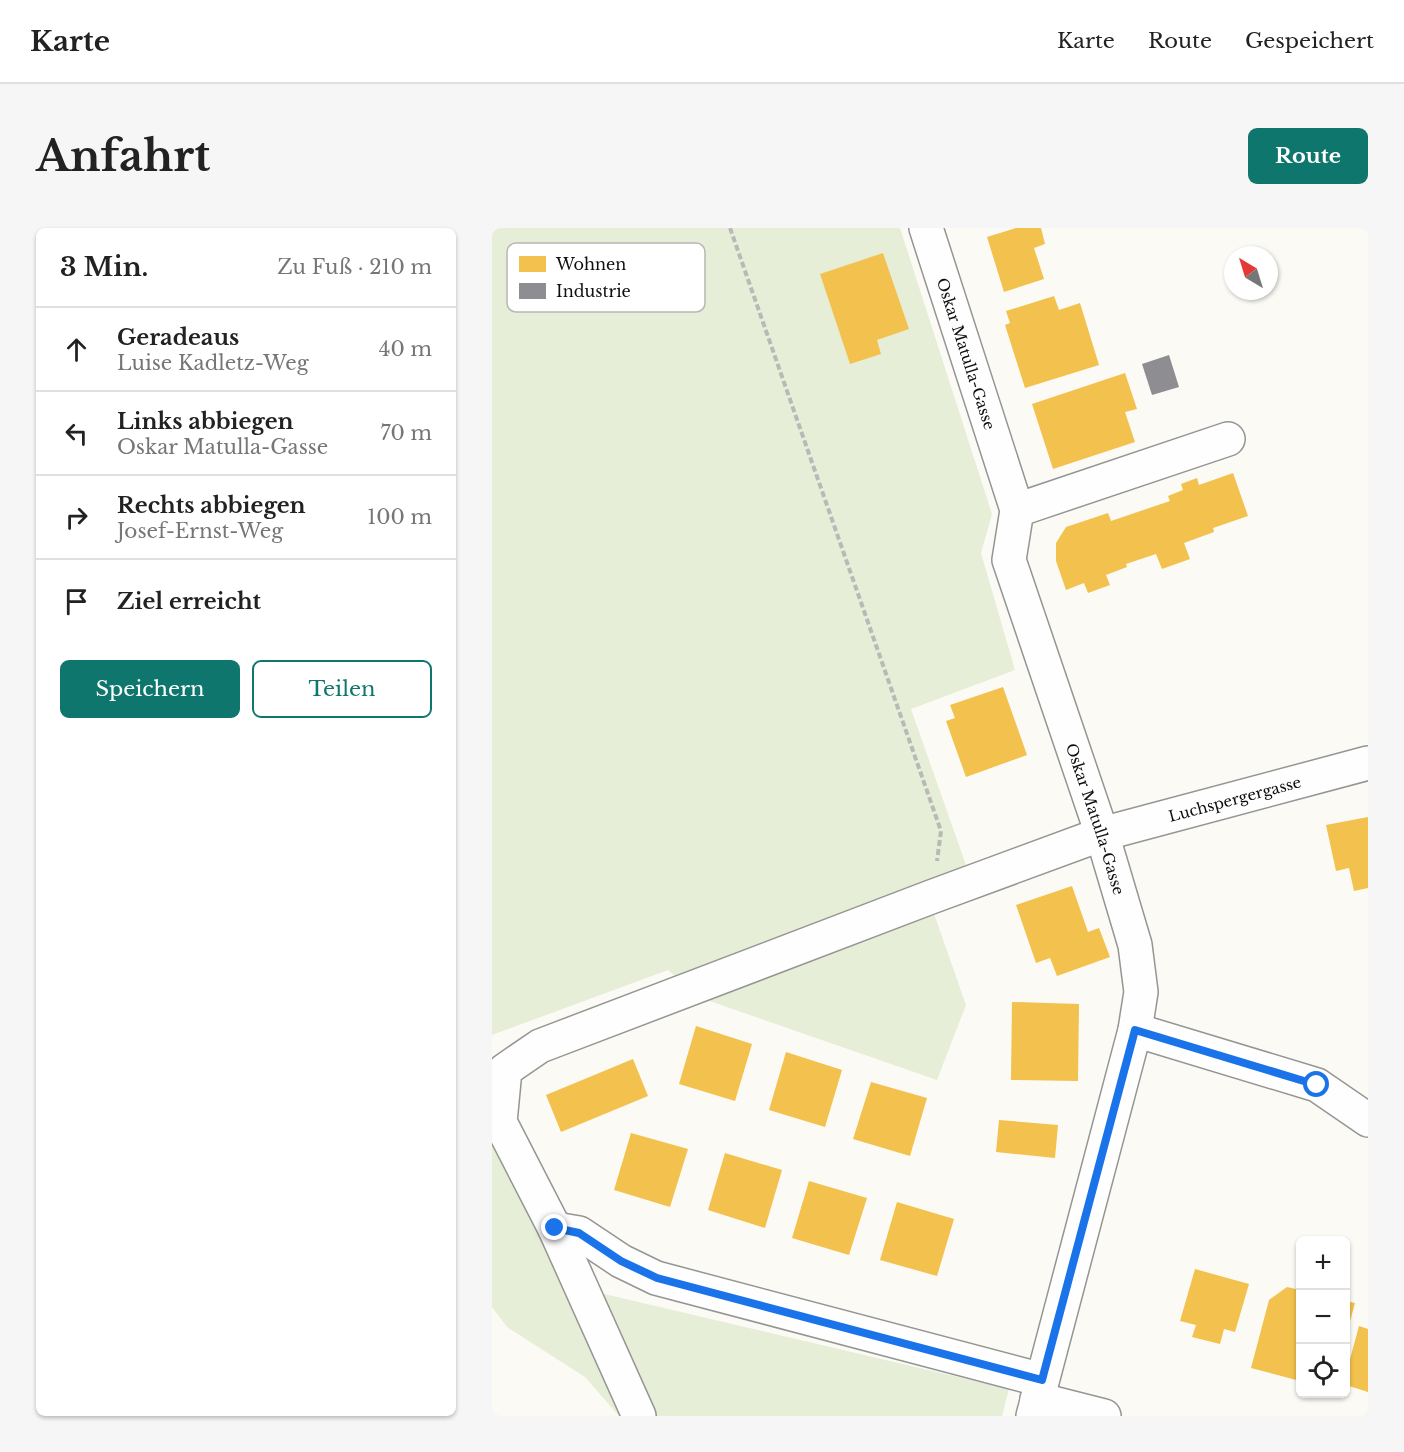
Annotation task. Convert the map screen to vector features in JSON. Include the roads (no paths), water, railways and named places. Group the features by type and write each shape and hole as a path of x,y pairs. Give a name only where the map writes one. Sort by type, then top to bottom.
{"street":[{"name":"Oskar Matulla-Gasse","path":"926,228 1017,510 1009,560 1102,834 1135,945 1141,992 1135,1030 1038,1398"},
{"path":"1017,510 1228,439"},
{"name":"Luchspergergasse","path":"555,1228 500,1122 505,1070 540,1046 1102,834 1368,763"},
{"path":"1135,1030 1317,1085 1368,1120"},
{"path":"555,1228 579,1233 621,1261 657,1278 1038,1398 1104,1416"},
{"path":"555,1228 639,1416"}]}
